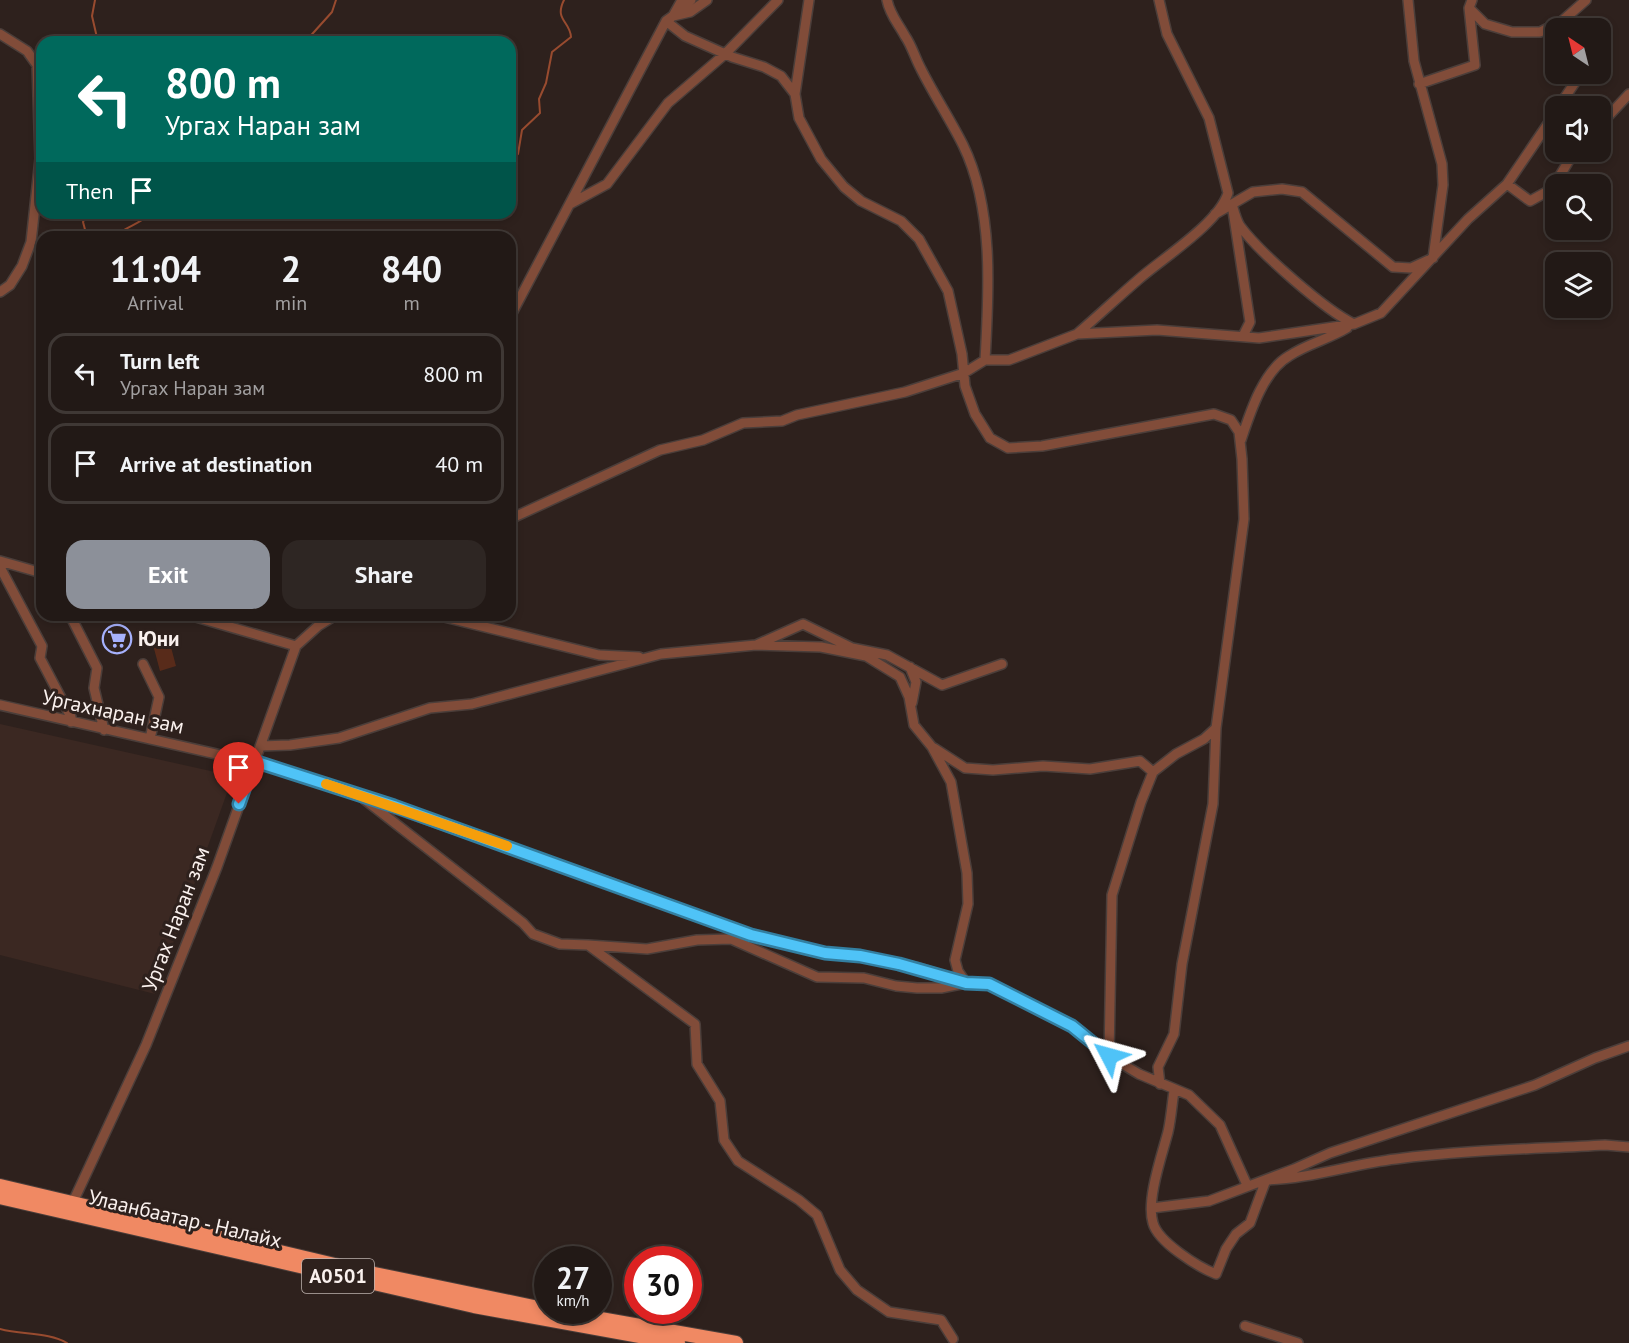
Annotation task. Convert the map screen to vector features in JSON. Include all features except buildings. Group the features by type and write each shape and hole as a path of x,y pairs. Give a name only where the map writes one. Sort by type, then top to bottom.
{"highway":[{"name":"A0501","path":"0,1186 73,1202"},
{"name":"Улаанбаатар - Налайх","path":"0,1197 474,1306 678,1343"},
{"name":"Улаанбаатар - Налайх","path":"73,1202 360,1271 534,1307"},
{"path":"612,1321 736,1343"}],"street":[{"path":"516,306 601,141 669,19 682,0"},
{"path":"669,19 691,0"},
{"path":"669,19 690,12 707,0"},
{"path":"570,204 607,183 668,103 725,54 778,0"},
{"path":"809,0 795,94 799,118 821,159 844,187 861,201 901,221 919,238 932,258 948,291 965,386 975,414 990,438 1008,448 1099,437 1214,414 1231,420 1239,432 1244,519 1216,728 1212,814 1182,964 1174,1034 1158,1067 1160,1084"},
{"path":"887,0 890,14 906,36 921,69 964,146 978,189 986,248 985,360"},
{"path":"1077,334 1140,278 1182,246 1224,205 1228,194 1209,118 1167,34 1159,0"},
{"path":"1408,0 1419,84 1442,164 1443,185 1432,258"},
{"path":"1471,4 1485,24 1512,32 1540,32 1561,22 1587,0"},
{"path":"1419,84 1475,65 1471,4"},
{"path":"669,19 685,36 725,54 764,66 781,76 795,94"},
{"path":"0,34 27,51 36,64"},
{"path":"1611,113 1629,94"},
{"path":"1240,442 1257,400 1277,365 1287,356 1381,313 1468,219 1506,184 1545,128"},
{"path":"1506,184 1530,201 1552,189 1568,162"},
{"path":"1215,214 1253,192 1282,189 1302,192 1393,267 1411,268 1432,258"},
{"path":"0,292 10,285 22,266 31,242 36,196"},
{"path":"1232,204 1240,225 1278,264 1335,315 1354,324"},
{"path":"1232,204 1250,322 1243,336"},
{"path":"516,516 660,450 703,440 743,423 782,421 905,392 964,373 985,360 1009,360 1077,334 1156,330 1259,338 1354,324"},
{"path":"0,561 36,571"},
{"path":"0,567 42,646 40,658 71,717 70,722"},
{"path":"73,621 98,668 94,688 104,730"},
{"path":"210,621 296,646 326,621"},
{"path":"460,621 599,655 647,657 756,645 821,647 909,667"},
{"path":"756,645 803,624 852,648 887,655 942,685 1002,664"},
{"name":"Ургах Наран зам","path":"73,1202 146,1045 217,867 296,646"},
{"path":"866,656 900,677 906,686 914,725 932,747 951,782 967,873 968,904 956,960 958,971 966,983"},
{"path":"260,746 290,745 339,738 430,708 472,704 647,657"},
{"path":"143,664 159,697 150,739"},
{"path":"909,667 916,682 911,708"},
{"path":"0,697 3,706"},
{"name":"Ургахнаран зам","path":"3,706 104,730 254,761 614,884 751,935 825,953 860,956 909,966 966,983"},
{"path":"1109,1056 1112,895 1140,802 1153,772 1176,754 1204,739 1216,728"},
{"path":"932,747 965,768 993,770 1043,766 1090,769 1140,761 1153,772"},
{"path":"361,796 523,923 532,934 560,944 647,949 697,940 731,939 817,977 864,978 896,986 917,988 941,988 966,983 989,984 1072,1026 1109,1056 1174,1091 1185,1092 1220,1125 1247,1185"},
{"path":"588,945 695,1024 697,1064 720,1101 724,1140 738,1161 817,1215 840,1270 857,1290 889,1312 941,1320 953,1338"},
{"path":"1152,1208 1209,1201 1247,1185 1266,1180 1330,1152 1535,1085 1595,1058 1629,1046"},
{"path":"1174,1091 1152,1208 1153,1225 1163,1238 1181,1251 1193,1264 1216,1274 1226,1249 1236,1234 1250,1223 1266,1180"},
{"path":"1266,1180 1299,1179 1343,1168 1440,1154 1605,1146 1629,1148"},
{"path":"1245,1326 1300,1343"}],"shaded area":[{"path":"168,636 176,666 160,671 152,641"},
{"path":"0,724 233,776 155,994 0,955"}],"waterway":[{"path":"95,0 92,16 97,36"},
{"path":"310,36 332,12 336,0"},
{"path":"516,156 522,130 540,113 539,99 546,83 552,52 571,37 561,12 564,0"},
{"path":"84,219 85,231"},
{"path":"122,231 143,219"},
{"path":"0,1329 44,1335 67,1343"}],"slow traffic":[{"path":"326,784 507,846"}],"place":[{"name":"Юни","path":"117,639"}],"route":[{"path":"239,804 254,761 372,798 614,884 737,931 825,953 860,956 919,968 966,983 989,984 1072,1026 1109,1056"}]}
